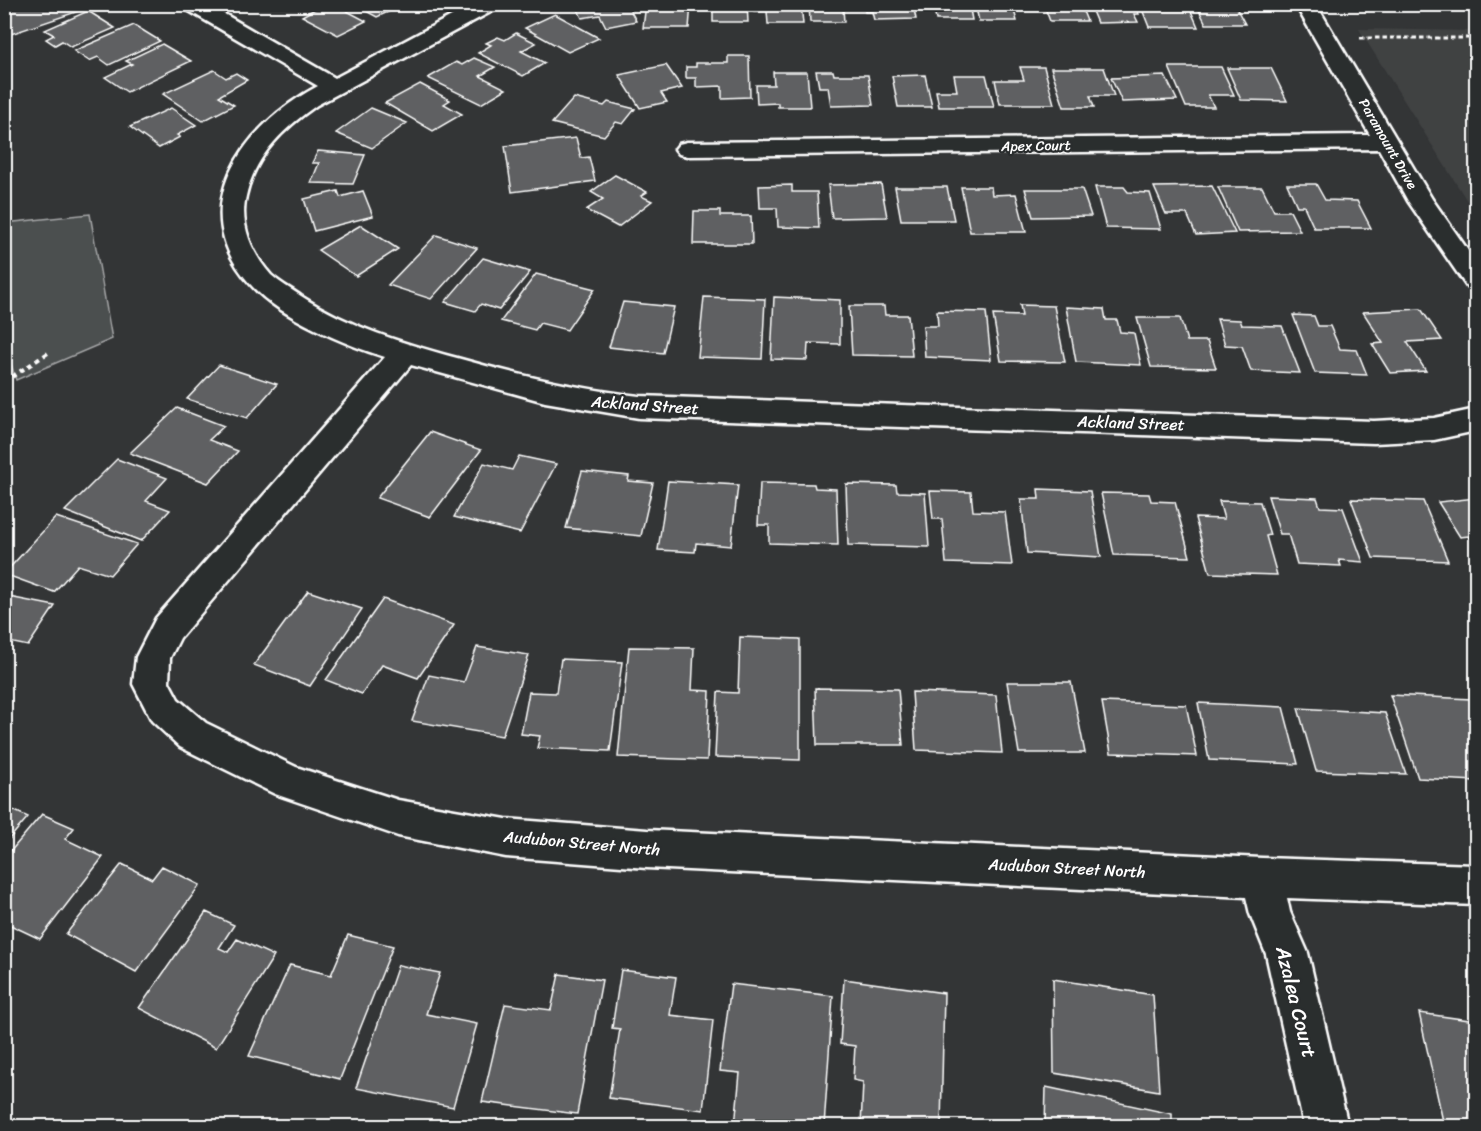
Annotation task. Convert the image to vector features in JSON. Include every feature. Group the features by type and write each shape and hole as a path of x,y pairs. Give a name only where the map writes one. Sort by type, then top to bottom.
{"street":[{"path":"191,4 333,86"},
{"name":"Ackland Street","path":"491,4 333,86 288,113 263,139 246,164 234,188 231,210 233,233 261,281 293,304 349,334 404,354 528,389 594,402 639,407 1374,432 1434,429 1476,420"},
{"name":"Paramount Drive","path":"1305,4 1421,201 1476,281"},
{"name":"Apex Court","path":"687,149 1386,142"},
{"name":"Audubon Street North","path":"404,354 168,628 153,657 151,684 165,710 194,735 288,782 398,818 506,838 647,849 1262,878 1476,885"},
{"name":"Azalea Court","path":"1262,878 1270,914 1287,953 1326,1126"}],"path":[{"path":"1324,38 1476,38"},
{"path":"4,382 51,351"}],"shaded area":[{"path":"1359,29 1476,31 1476,215"},
{"path":"90,214 112,339 16,380 5,345 5,223"}],"building":[{"path":"16,4 77,4 82,10 11,34 4,26 4,8"},
{"path":"324,4 334,4 366,21 338,35 302,16"},
{"path":"353,4 406,4 377,17"},
{"path":"575,4 627,4 636,21 606,27 600,15 582,18"},
{"path":"646,4 691,4 689,28 643,28"},
{"path":"699,4 747,4 748,22 713,22 713,10 699,10"},
{"path":"754,4 801,4 803,24 768,24 767,11 754,11"},
{"path":"809,4 857,4 858,9 843,9 844,22 810,22"},
{"path":"864,4 913,4 916,19 874,20 872,12 865,12"},
{"path":"920,4 969,4 972,20 936,20 934,9 921,9"},
{"path":"975,4 1021,4 1021,7 1013,7 1017,21 979,21"},
{"path":"1029,4 1080,4 1087,21 1050,21 1045,8 1030,9"},
{"path":"1089,4 1135,4 1139,14 1134,14 1138,22 1097,23"},
{"path":"1140,4 1188,4 1198,27 1149,27"},
{"path":"1196,4 1234,4 1245,24 1206,24"},
{"path":"88,11 115,28 71,47 62,41 55,45 46,39 54,35 45,30"},
{"path":"555,14 599,38 568,52 525,28"},
{"path":"134,25 160,41 109,65 98,57 89,61 74,51"},
{"path":"516,33 536,43 521,51 545,63 523,76 478,53 491,45 486,43 498,37 505,40"},
{"path":"162,44 191,61 127,92 105,77 132,64 126,61"},
{"path":"728,56 749,56 750,97 722,98 722,86 696,87 696,78 686,78 686,67 696,67 696,63 728,63"},
{"path":"474,58 495,67 480,76 506,89 481,104 428,78 456,62 462,65"},
{"path":"666,65 682,88 661,93 667,102 640,108 619,75"},
{"path":"1020,67 1044,67 1054,104 1000,104 995,80 1024,80"},
{"path":"1169,67 1221,67 1234,95 1208,95 1214,107 1186,107"},
{"path":"1051,68 1104,68 1114,96 1090,96 1094,107 1064,107"},
{"path":"1227,68 1271,68 1287,101 1241,100"},
{"path":"214,70 226,78 236,73 247,80 219,96 234,105 203,121 163,94"},
{"path":"816,71 833,71 834,75 868,75 873,105 831,106 828,87 819,87"},
{"path":"773,72 807,72 810,107 778,107 778,103 757,104 756,85 774,85"},
{"path":"925,75 932,107 898,107 892,76"},
{"path":"954,75 986,75 994,107 939,107 936,91 957,91"},
{"path":"1165,76 1177,100 1122,102 1111,78"},
{"path":"420,84 450,100 444,104 462,114 433,131 385,103"},
{"path":"574,98 604,106 608,102 635,109 623,124 616,122 604,136 552,123"},
{"path":"171,108 196,125 159,148 130,127"},
{"path":"371,108 407,123 372,148 336,133"},
{"path":"576,138 581,158 589,157 595,181 512,192 505,146"},
{"path":"318,151 365,155 353,184 311,183 319,163 312,163"},
{"path":"615,175 647,192 641,196 652,201 618,227 586,210 603,199 591,192"},
{"path":"881,184 887,217 832,218 828,185"},
{"path":"1287,184 1316,184 1325,200 1357,201 1371,228 1314,228 1304,206 1297,206"},
{"path":"792,185 792,192 817,192 819,228 778,227 777,208 760,208 759,186"},
{"path":"1212,186 1235,233 1196,235 1187,214 1166,214 1154,187"},
{"path":"895,187 947,187 954,220 901,220"},
{"path":"961,187 991,187 992,195 1016,194 1026,232 970,232"},
{"path":"1095,187 1124,187 1128,192 1150,193 1161,229 1106,228"},
{"path":"1218,187 1262,187 1274,211 1290,211 1300,231 1238,232"},
{"path":"1025,189 1082,189 1091,216 1033,217"},
{"path":"338,191 340,197 363,191 373,216 314,231 304,199"},
{"path":"694,211 720,211 720,216 751,216 752,244 693,244"},
{"path":"361,225 398,249 356,276 318,250"},
{"path":"436,235 477,248 431,299 388,285"},
{"path":"483,258 530,272 499,310 481,304 475,311 445,302"},
{"path":"536,274 595,289 567,330 540,323 535,330 501,321"},
{"path":"704,297 765,299 762,359 698,357"},
{"path":"774,297 840,300 840,344 808,343 807,360 771,359"},
{"path":"623,302 674,307 663,353 609,347"},
{"path":"1020,305 1054,306 1065,362 1001,361 993,315 1022,316"},
{"path":"849,306 884,306 885,315 908,315 912,356 852,355"},
{"path":"1066,307 1104,309 1106,320 1117,320 1120,332 1134,333 1141,365 1076,362"},
{"path":"1421,309 1442,340 1407,342 1426,371 1390,373 1372,344 1383,343 1363,312"},
{"path":"937,311 986,312 991,360 925,357 923,326 938,326"},
{"path":"1293,315 1314,316 1318,326 1330,326 1340,349 1357,350 1367,375 1315,373"},
{"path":"1137,318 1180,318 1187,341 1207,341 1216,368 1151,367"},
{"path":"1217,319 1240,320 1242,325 1282,326 1300,373 1251,371 1242,346 1225,345"},
{"path":"219,365 277,384 247,418 187,399"},
{"path":"177,408 224,426 209,440 238,451 208,483 130,453"},
{"path":"430,432 481,450 430,517 377,498"},
{"path":"519,456 556,464 520,533 454,517 484,463 512,470"},
{"path":"117,459 167,478 146,501 170,510 141,541 65,511"},
{"path":"582,471 629,476 628,481 653,483 641,536 566,528"},
{"path":"668,481 738,485 731,546 696,543 695,552 658,550"},
{"path":"760,483 814,484 815,488 836,489 838,545 769,543 769,525 758,525"},
{"path":"846,484 896,485 897,492 925,493 929,547 848,545"},
{"path":"1038,489 1090,491 1101,557 1027,553 1021,499 1039,499"},
{"path":"930,491 971,492 973,511 1005,512 1012,565 946,563 942,519 933,519"},
{"path":"1101,493 1149,494 1151,501 1175,502 1190,557 1114,555"},
{"path":"1268,496 1317,498 1320,507 1343,508 1363,562 1339,560 1341,566 1297,564 1288,534 1280,534"},
{"path":"1476,498 1476,547 1469,536 1460,537 1438,502"},
{"path":"1351,499 1423,501 1448,561 1373,558"},
{"path":"1219,501 1260,502 1270,535 1266,536 1277,575 1210,573 1195,518 1224,519"},
{"path":"56,517 137,544 110,575 78,565 54,592 4,574"},
{"path":"308,591 362,609 310,686 254,665"},
{"path":"9,597 55,606 28,646 4,641 4,603"},
{"path":"383,599 454,625 418,678 382,665 362,694 326,680"},
{"path":"740,637 800,639 800,760 715,757 718,692 738,693"},
{"path":"477,647 529,655 502,736 412,721 429,675 464,682"},
{"path":"629,647 694,648 692,690 710,691 707,760 618,757"},
{"path":"561,659 622,662 610,751 537,748 540,736 521,734 529,692 556,693"},
{"path":"1007,682 1071,682 1085,753 1019,753"},
{"path":"815,688 898,689 903,745 817,745"},
{"path":"912,692 996,695 1002,753 916,750"},
{"path":"1390,695 1471,699 1476,712 1476,781 1418,778"},
{"path":"1102,702 1186,705 1197,756 1111,753"},
{"path":"1198,703 1283,707 1298,764 1209,760"},
{"path":"1298,708 1385,713 1406,774 1316,771"},
{"path":"4,806 28,817 4,845"},
{"path":"42,814 74,828 65,839 103,857 40,939 4,922 4,859"},
{"path":"122,864 152,879 162,866 200,885 136,972 66,934"},
{"path":"206,912 234,925 219,948 228,952 237,939 274,956 216,1048 139,1008"},
{"path":"348,935 393,946 340,1079 249,1056 290,965 331,975"},
{"path":"398,965 440,973 426,1014 477,1024 453,1107 356,1088"},
{"path":"621,970 676,977 670,1015 713,1020 703,1110 609,1098 620,1029 612,1028"},
{"path":"559,974 602,980 577,1114 482,1102 505,1004 551,1010"},
{"path":"844,979 944,993 941,1126 861,1126 863,1082 853,1080 855,1046 840,1044"},
{"path":"1053,979 1153,995 1159,1091 1054,1073"},
{"path":"731,984 833,996 824,1126 735,1126 740,1073 720,1071"},
{"path":"1419,1013 1476,1021 1476,1126 1444,1126"},
{"path":"1046,1087 1172,1114 1172,1126 1045,1126"}]}
